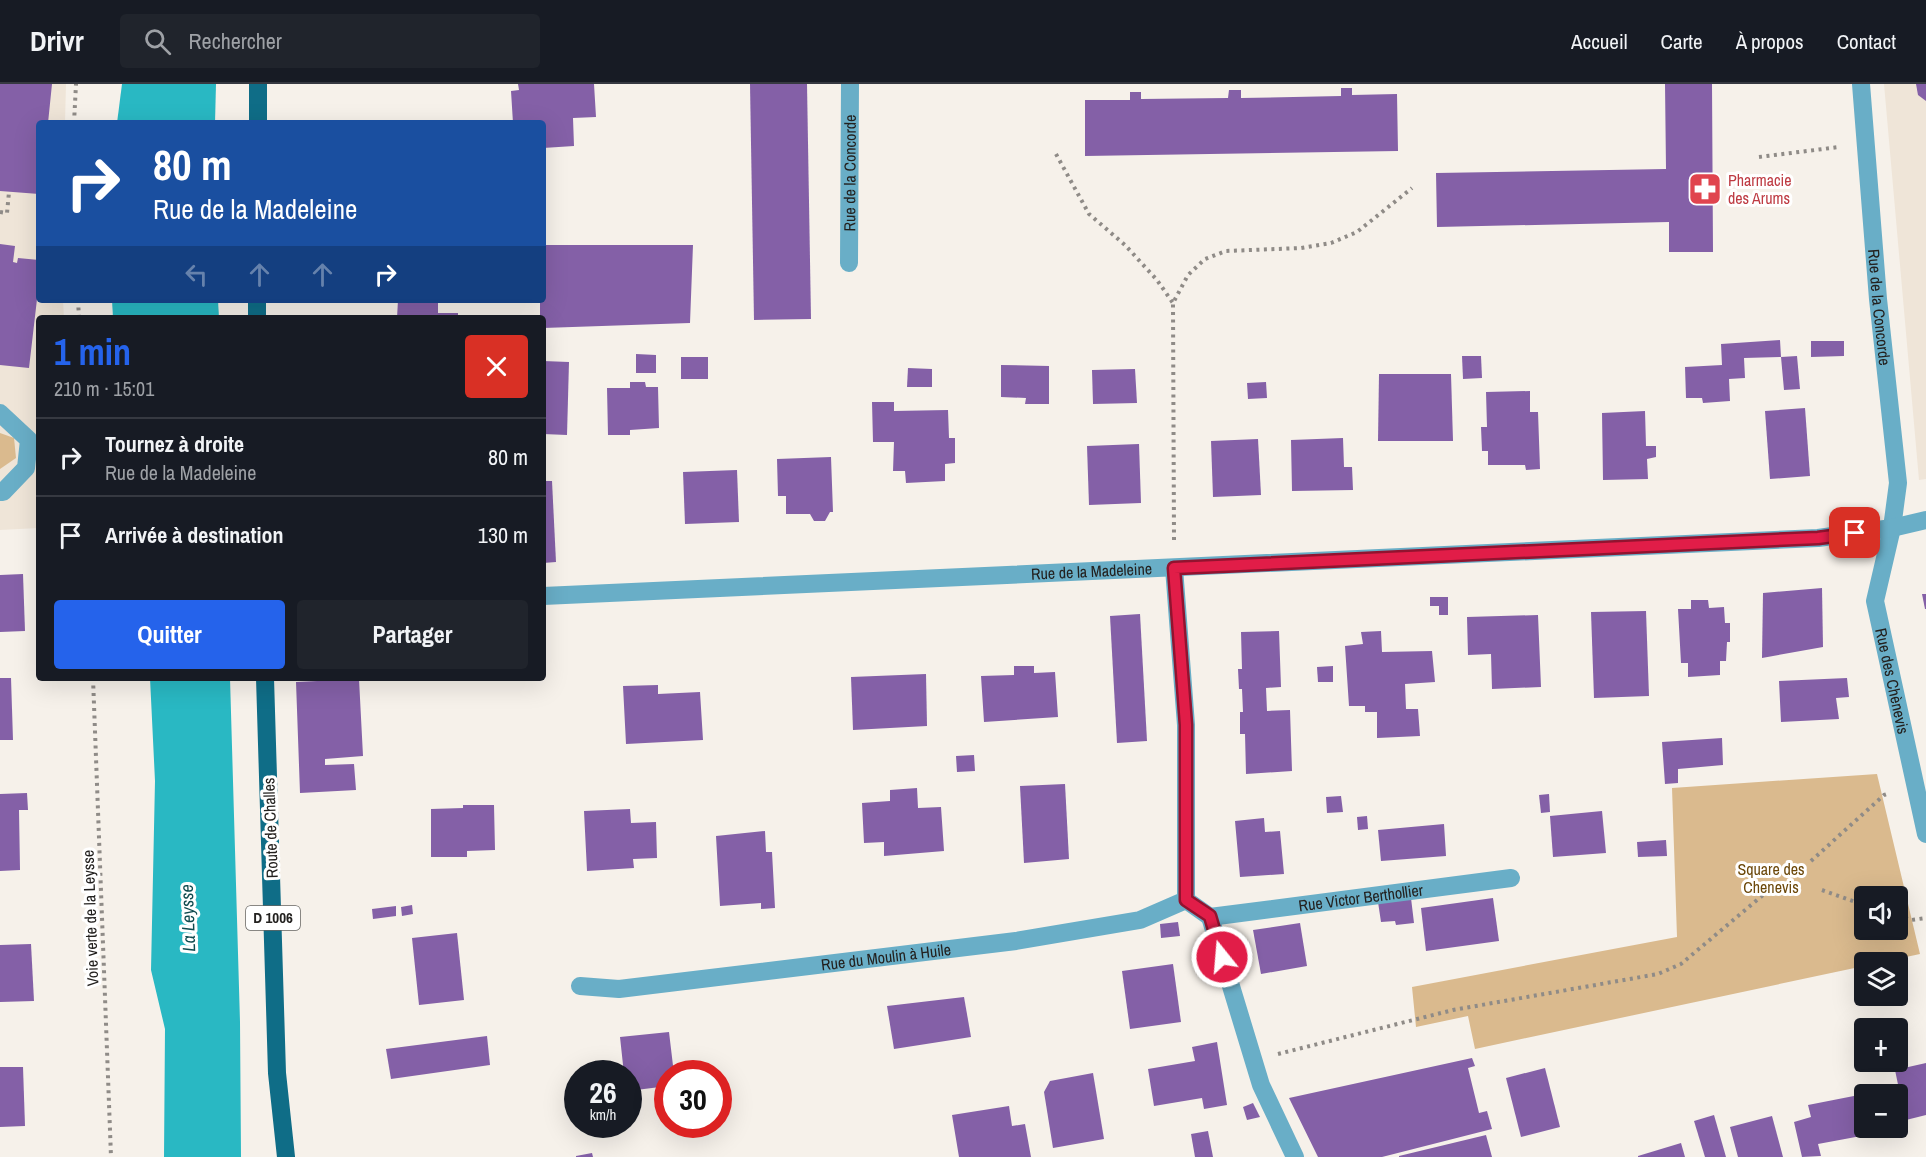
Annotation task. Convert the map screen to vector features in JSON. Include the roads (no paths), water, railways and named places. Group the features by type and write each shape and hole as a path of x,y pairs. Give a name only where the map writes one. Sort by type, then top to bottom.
{"main road":[{"path":"258,84 258,120"},
{"name":"Route de Challes","path":"265,681 277,1073 286,1157"}],"street":[{"name":"Rue de la Concorde","path":"849,263 850,84"},
{"name":"Rue de la Concorde","path":"1861,84 1878,299 1898,483 1892,528"},
{"path":"0,413 29,440 26,468 3,492 0,492"},
{"name":"Rue de la Madeleine","path":"546,596 1818,538 1892,528 1926,520"},
{"name":"Rue des Chènevis","path":"1892,528 1875,601 1926,834"},
{"path":"1174,568 1186,725 1186,900 1210,916 1261,1085 1295,1157"},
{"name":"Rue Victor Berthollier","path":"1210,916 1511,878"},
{"name":"Rue du Moulin à Huile","path":"580,986 619,989 1016,942 1140,920 1186,900"}],"water":[{"path":"122,84 216,84 215,120 117,120"},
{"path":"112,303 218,303 219,315 113,315"},
{"name":"La Leysse","path":"150,681 230,681 240,1022 241,1157 164,1157 165,1029 151,970 155,781"}],"place":[{"name":"Pharmacie des Arums","path":"1705,189"}],"park label":[{"name":"Square des Chenevis","path":"1771,878"}]}
